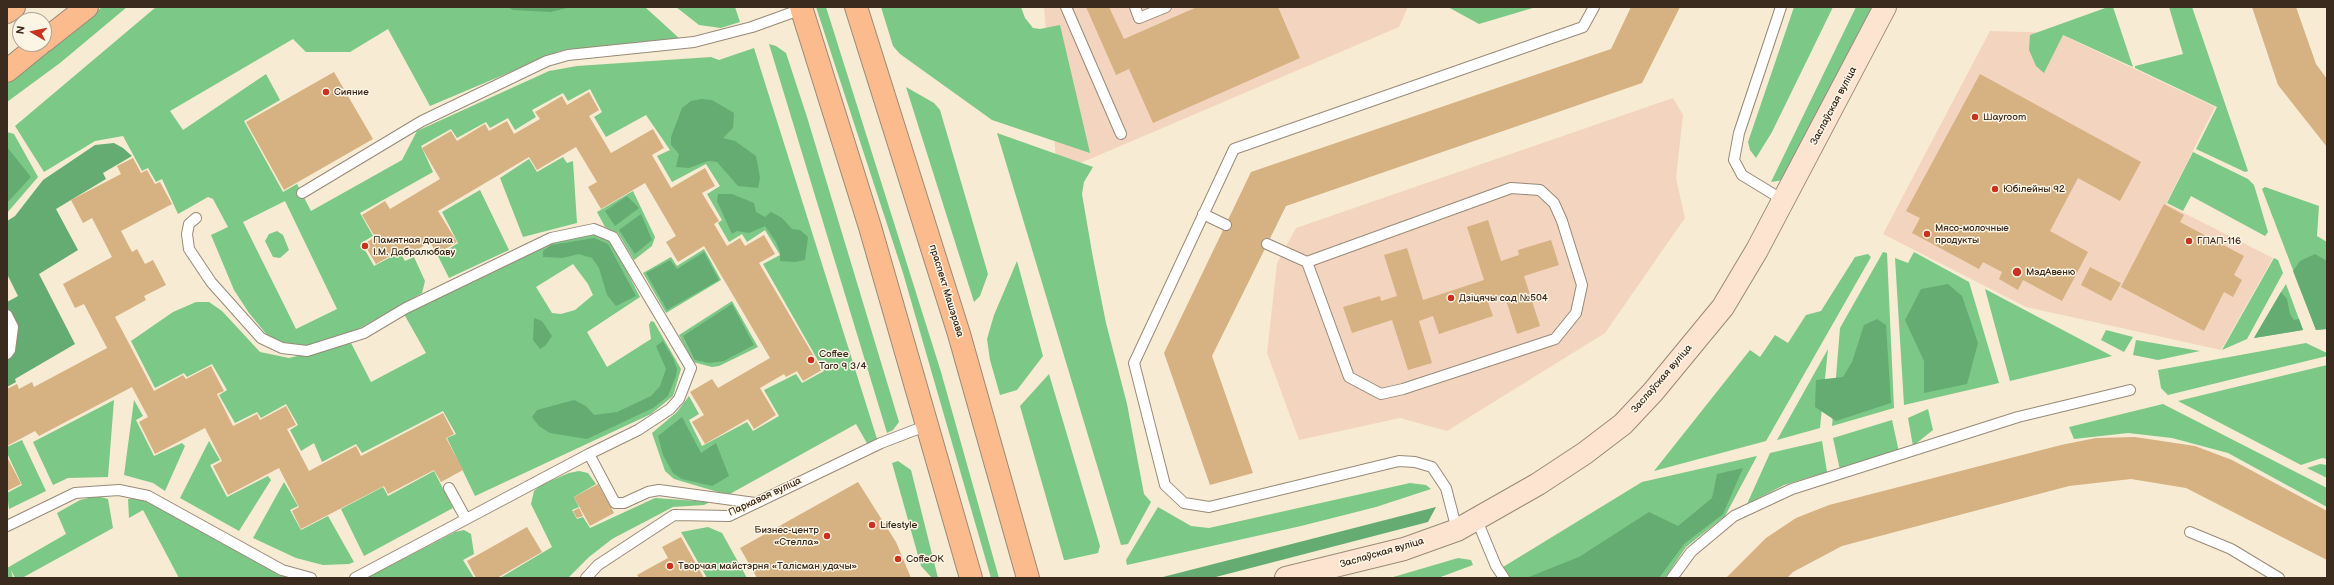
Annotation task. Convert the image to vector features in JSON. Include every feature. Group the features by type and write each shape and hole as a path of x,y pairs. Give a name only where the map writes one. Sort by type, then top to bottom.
{"main road":[{"path":"7,12 14,7"},
{"path":"52,35 87,7"},
{"name":"праспект Машэрава","path":"856,7 959,334 1028,578"},
{"name":"Заслаўская вуліца","path":"1286,578 1404,549 1457,530 1538,484 1585,453 1623,424 1653,392 1723,307 1783,200 1885,7"},
{"path":"802,8 870,227 972,578"},
{"path":"7,71 30,52"}],"lane":[{"path":"1066,7 1121,134"},
{"path":"1135,7 1139,18 1166,7"},
{"path":"1457,530 1446,488 1432,467 1415,462 1399,461 1209,507 1184,503 1165,485 1134,363 1234,149 1583,27 1594,7"},
{"path":"1781,7 1739,133 1734,160 1742,175 1783,200"},
{"path":"302,192 422,121 547,61 568,55 694,42 752,27 802,8"},
{"path":"1267,244 1307,262 1512,188 1540,190 1554,203 1562,221 1582,285 1576,313 1555,339 1403,389 1381,394 1349,377 1307,262"},
{"path":"1203,214 1226,225"},
{"path":"196,218 189,224 187,234 189,249 211,282 261,338 282,348 307,351 364,333 406,308 551,238 594,229 613,237 691,368 679,399 670,409 638,430 589,454 354,578"},
{"path":"7,315 13,327 10,350 7,354"},
{"path":"1672,578 1691,552 1734,516 1792,489 2018,417 2130,390"},
{"name":"Паркавая вуліца","path":"586,578 598,565 674,515 729,516 881,443 928,425"},
{"path":"589,454 615,503 624,503 648,492 659,490 755,503"},
{"path":"450,488 466,519"},
{"path":"7,526 76,493 119,490 148,496 282,570 311,578"},
{"path":"1476,518 1496,566 1504,578"},
{"path":"2190,532 2231,549 2279,578"}],"shaded area":[{"path":"1044,7 1408,7 1399,27 1057,173"},
{"path":"1990,31 2058,33 2215,107 2166,204 2273,258 2221,350 2026,307 1883,234"},
{"name":"Дзіцячы сад №504","path":"1673,98 1683,115 1676,178 1685,218 1605,333 1447,431 1400,418 1299,440 1267,353 1277,263 1296,228"}],"green space":[{"path":"102,7 127,7 60,63 7,102 7,83 46,52 52,52 52,47"},
{"path":"156,7 645,7 680,39 560,51 430,106 388,29 350,52 306,52 293,39 170,111 183,130 266,74 280,100 244,121 283,192 297,184 311,211 402,160 417,131 549,71 577,66 711,57 719,60 754,48 878,442 868,445 856,424 728,495 674,479 665,471 652,433 677,412 689,396 699,414 689,420 702,446 747,422 753,431 779,416 764,390 796,374 802,383 824,371 763,264 780,255 765,230 747,242 742,234 729,242 718,223 722,220 707,194 720,186 706,164 672,182 657,156 670,150 646,115 606,137 594,117 602,112 590,89 568,101 563,93 532,110 536,117 515,130 508,118 490,128 486,122 457,138 451,129 421,146 433,172 360,213 373,236 361,243 374,266 400,252 405,261 414,257 425,281 422,293 348,335 308,348 284,344 267,335 249,313 234,290 211,235 228,227 213,199 208,197 178,214 162,179 156,182 148,168 142,171 123,136 95,141 44,172 15,126","holes":["285,201 337,309 296,329 243,222"]},
{"path":"508,7 571,7 551,12 513,10"},
{"path":"676,7 735,7 740,22 721,28 699,25"},
{"path":"816,7 826,7 941,372 999,578 991,578 903,273"},
{"path":"881,7 1021,7 1025,18 1033,28 1040,29 1060,25 1090,153 992,120 900,54 893,46"},
{"path":"1448,7 1536,7 1479,24"},
{"path":"1794,7 1833,7 1772,132 1756,158 1750,150 1748,142"},
{"path":"1856,7 1874,7 1784,180 1771,182"},
{"path":"2108,7 2113,7 2133,67 2063,35 2044,73 2036,66 2029,50 2030,35"},
{"path":"2169,7 2192,7 2248,171 2245,172 2196,149 2217,107 2135,68 2135,66 2183,54"},
{"path":"769,44 776,46 786,53 807,117 899,422 893,430 887,433"},
{"path":"906,87 934,103 940,110 988,274 980,296 974,302"},
{"path":"701,99 712,100 734,113 733,128 723,138 735,141 756,156 760,178 758,188 738,186 717,162 708,161 689,168 676,167 679,154 671,145 671,137 682,108 691,101"},
{"path":"7,132 14,134 38,177 7,213"},
{"path":"997,133 1093,167 1084,182 1082,194 1093,258 1106,323 1127,404 1144,494 1151,502 1128,544 1121,545"},
{"path":"114,143 123,148 132,156 103,173 106,179 56,209 78,250 39,274 75,344 15,379 16,382 7,387 7,360 13,350 17,327 7,307 7,302 18,296 7,274 7,221 15,216 43,180 95,145"},
{"path":"7,147 31,177 7,203"},
{"path":"2193,152 2248,179 2254,185 2268,232 2265,236 2191,196 2183,211 2167,203"},
{"path":"563,157 567,163 573,161 577,223 523,237 500,178 529,159 537,172"},
{"path":"2265,187 2319,206 2317,236 2327,242 2327,329 2316,330 2262,189"},
{"path":"480,190 509,250 449,278 438,256 458,243 442,212"},
{"path":"633,191 655,237 652,246 634,260 618,233 605,227 597,212"},
{"path":"718,194 732,194 754,203 756,212 765,217 771,212 782,218 792,229 800,230 808,237 805,260 795,262 780,261 780,252 776,242 765,226 749,233 737,231 732,234 717,201"},
{"path":"627,196 639,208 615,226 605,211"},
{"path":"641,214 652,240 635,254 619,230"},
{"path":"277,231 283,235 289,250 280,258 273,257 265,241 269,234"},
{"path":"594,234 611,240 640,297 587,332 607,367 651,339 649,325 651,321 654,322 681,369 673,396 651,414 475,496 447,438 456,434 443,411 362,453 356,444 322,462 314,443 301,451 290,430 298,425 286,404 261,418 257,412 235,423 219,395 227,390 212,364 187,377 184,373 155,388 131,341 173,312 196,302 209,302 222,311 260,352 289,358 351,343 371,382 426,353 404,314 553,240","holes":["573,264 588,284 593,295 575,310 561,314 552,313 536,287"]},
{"path":"594,238 608,244 636,296 616,306 607,295 599,268 592,258 579,254 562,258 543,257 543,251 551,245"},
{"path":"704,249 721,280 666,313 643,273 671,257 677,266"},
{"path":"704,252 719,280 667,310 646,273 670,260 677,269"},
{"path":"1883,252 1887,253 1894,408 1832,426 1840,328"},
{"path":"1914,252 1969,282 1999,383 1904,405 1895,258 1908,263"},
{"path":"1868,254 1871,257 1766,441 1654,471 1750,350 1760,357 1775,335 1788,343 1806,315 1821,311 1855,257"},
{"path":"2315,254 2327,261 2327,329 2316,330 2293,271 2300,261"},
{"path":"2274,258 2278,260 2283,273 2247,339 2222,350"},
{"path":"1017,261 1043,356 1017,390 1000,395 990,360 987,339 994,315"},
{"path":"1948,284 1962,296 1978,343 1967,384 1924,393 1924,361 1905,320 1921,289"},
{"path":"2286,284 2303,330 2254,338 2281,292"},
{"path":"1985,289 2112,356 2010,381"},
{"path":"2281,292 2287,299 2290,314 2294,320 2299,319 2303,330 2254,338"},
{"path":"732,301 758,347 719,366 712,367 693,362 679,335"},
{"path":"732,304 754,345 724,361 709,363 695,360 683,336"},
{"path":"534,318 542,321 552,336 546,345 540,349 533,340"},
{"path":"1877,319 1886,325 1891,403 1836,421 1815,407 1816,380 1843,377 1852,362 1864,325"},
{"path":"2106,330 2133,337 2124,352 2101,340"},
{"path":"2136,340 2200,351 2158,360 2133,355"},
{"path":"663,341 673,358 677,369 676,376 668,396 653,408 587,439 550,433 539,426 532,417 537,410 574,400 586,406 594,415 617,412 651,396 660,386 666,369 656,346"},
{"path":"2306,343 2327,353 2327,356 2168,395 2161,388 2158,370"},
{"path":"1828,349 1820,428 1777,440"},
{"path":"2327,365 2327,459 2322,458 2301,465 2178,401"},
{"path":"1049,374 1100,546 1098,553 1066,560 1064,560 1020,406"},
{"path":"114,400 108,477 68,478 53,485 33,442"},
{"path":"134,400 143,416 136,420 154,456 182,443 185,446 165,491 153,483 124,475"},
{"path":"2163,404 2327,488 2327,507 2228,453 2172,438 2128,433 2074,439 2069,427"},
{"path":"1928,409 1933,430 1913,446 1908,418"},
{"path":"682,417 701,453 716,443 729,476 712,486 682,479 673,473 663,455 658,436"},
{"path":"1892,420 1899,452 1840,470 1833,438"},
{"path":"22,440 46,491 9,509 7,493 22,485 7,453 7,447"},
{"path":"209,441 220,460 210,465 227,497 268,476 271,480 239,531 180,498"},
{"path":"1822,441 1827,472 1784,485 1747,504 1770,453"},
{"path":"1757,456 1725,516 1686,547 1665,578 1510,578 1503,567 1642,482"},
{"path":"898,461 911,470 938,578 932,578 921,566 892,463"},
{"path":"2320,464 2327,465 2327,478 2307,468"},
{"path":"1743,468 1723,514 1684,544 1659,578 1526,578 1579,557 1649,512 1678,526 1712,498 1717,474"},
{"path":"434,471 453,508 364,556 341,509 383,487 388,496"},
{"path":"579,471 588,473 596,484 574,497 579,507 572,510 577,519 583,517 590,528 655,498 710,502 704,505 673,507 612,539 589,557 568,578 500,578 552,547 531,504 534,491 541,485 569,473"},
{"path":"284,482 298,506 290,510 301,530 328,516 354,562 349,564 323,565 296,558 253,538"},
{"path":"1410,483 1426,485 1431,489 1376,507 1301,526 1127,565 1126,560 1158,507 1191,526 1209,528"},
{"path":"97,496 108,499 113,528 22,578 15,578 11,570 13,578 7,578 7,568 66,534 57,513 80,500"},
{"path":"141,498 150,501 298,578 179,578 143,510 129,518 128,499"},
{"path":"1436,507 1428,522 1212,578 1159,578"},
{"path":"708,527 722,533 747,578 707,578 681,532"},
{"path":"464,530 471,534 474,554 463,560 474,578 366,578 455,532"},
{"path":"1458,558 1471,560 1473,565 1438,578 1390,578"}],"building":[{"path":"1086,7 1109,7 1124,39 1197,7 1278,7 1300,58 1153,123 1129,69 1116,75"},
{"path":"1631,7 1680,7 1642,83 1286,206 1212,356 1253,473 1210,485 1164,353 1251,172 1611,49"},
{"path":"2252,7 2296,7 2316,64 2327,79 2327,147 2278,85"},
{"path":"334,72 373,139 284,190 246,122"},
{"name":"Юбілейны 92","path":"1980,74 2141,162 2120,201 2078,178 2050,231 2088,252 2062,301 2023,280 2018,290 1999,279 2002,272 1983,262 1979,269 1912,233 1920,218 1906,211"},
{"path":"589,92 599,110 589,116 611,153 653,129 664,148 652,155 671,188 705,168 715,186 702,193 719,221 714,224 727,246 740,238 745,246 764,235 775,254 759,263 822,370 803,381 797,371 786,377 784,374 760,388 776,415 754,429 748,419 705,444 692,422 704,415 690,392 712,379 718,388 770,358 704,246 678,262 666,242 676,236 645,183 601,209 588,187 597,182 576,147 537,170 529,157 438,211 457,242 437,254 430,242 405,257 401,250 376,264 364,244 375,237 362,215 385,201 390,209 440,179 422,148 451,131 457,141 485,124 489,131 507,121 514,134 540,119 535,112 562,96 567,105"},
{"path":"133,158 141,173 147,170 155,184 160,182 172,204 121,231 132,252 137,249 145,264 153,260 166,285 144,296 146,300 115,317 154,391 183,375 186,379 211,366 224,391 217,394 233,426 257,414 260,420 286,406 296,425 287,429 309,471 356,446 361,456 443,413 454,434 446,438 463,470 441,482 434,470 388,494 384,486 301,529 292,511 299,507 279,468 228,495 213,466 222,461 205,428 155,454 139,422 148,417 132,387 39,436 35,431 7,446 7,389 17,384 19,389 32,382 34,387 107,348 84,304 75,308 63,284 112,257 92,218 83,223 71,200 121,174 117,166"},
{"path":"2164,204 2184,215 2180,222 2244,256 2234,275 2242,280 2233,297 2224,292 2204,331 2121,287"},
{"path":"1488,220 1501,261 1519,255 1518,250 1551,240 1559,265 1524,276 1540,326 1517,334 1504,294 1487,299 1493,316 1439,334 1433,316 1419,321 1432,363 1408,370 1392,320 1352,333 1343,307 1380,296 1381,301 1397,296 1384,255 1407,248 1423,300 1484,280 1467,227"},
{"path":"2090,267 2121,283 2111,301 2081,285"},
{"path":"2135,437 2195,446 2232,460 2327,511 2327,560 2186,488 2131,479 2069,486 1842,546 1793,572 1787,578 1726,578 1766,538 1796,518 1829,505 2061,445 2096,438"},
{"path":"7,457 21,484 7,491"},
{"name":"Бизнес-центр «Стелла»","path":"858,482 896,542 911,578 757,578 740,548"},
{"path":"598,484 614,513 590,526 574,497"},
{"path":"579,508 583,516 577,518 573,511"},
{"path":"527,527 542,552 497,578 476,578 467,561"},
{"path":"681,537 704,578 639,578 637,575 668,558 662,547"}],"place":[{"name":"Сияние","path":"326,92"},
{"name":"Шауroom","path":"1975,117"},
{"name":"Юбілейны 92","path":"1995,189"},
{"name":"Мясо-молочные продукты","path":"1927,234"},
{"name":"ГПАП-116","path":"2189,241"},
{"name":"Памятная дошка І.М. Дабралюбаву","path":"365,246"},
{"name":"МэдАвеню","path":"2017,272"},
{"name":"Дзіцячы сад №504","path":"1451,298"},
{"name":"Coffee Taro 9 3/4","path":"811,360"},
{"name":"Lifestyle","path":"872,525"},
{"name":"Бизнес-центр «Стелла»","path":"827,536"},
{"name":"CoffeOK","path":"898,559"},
{"name":"Творчая майстэрня «Талісман удачы»","path":"670,566"}]}
